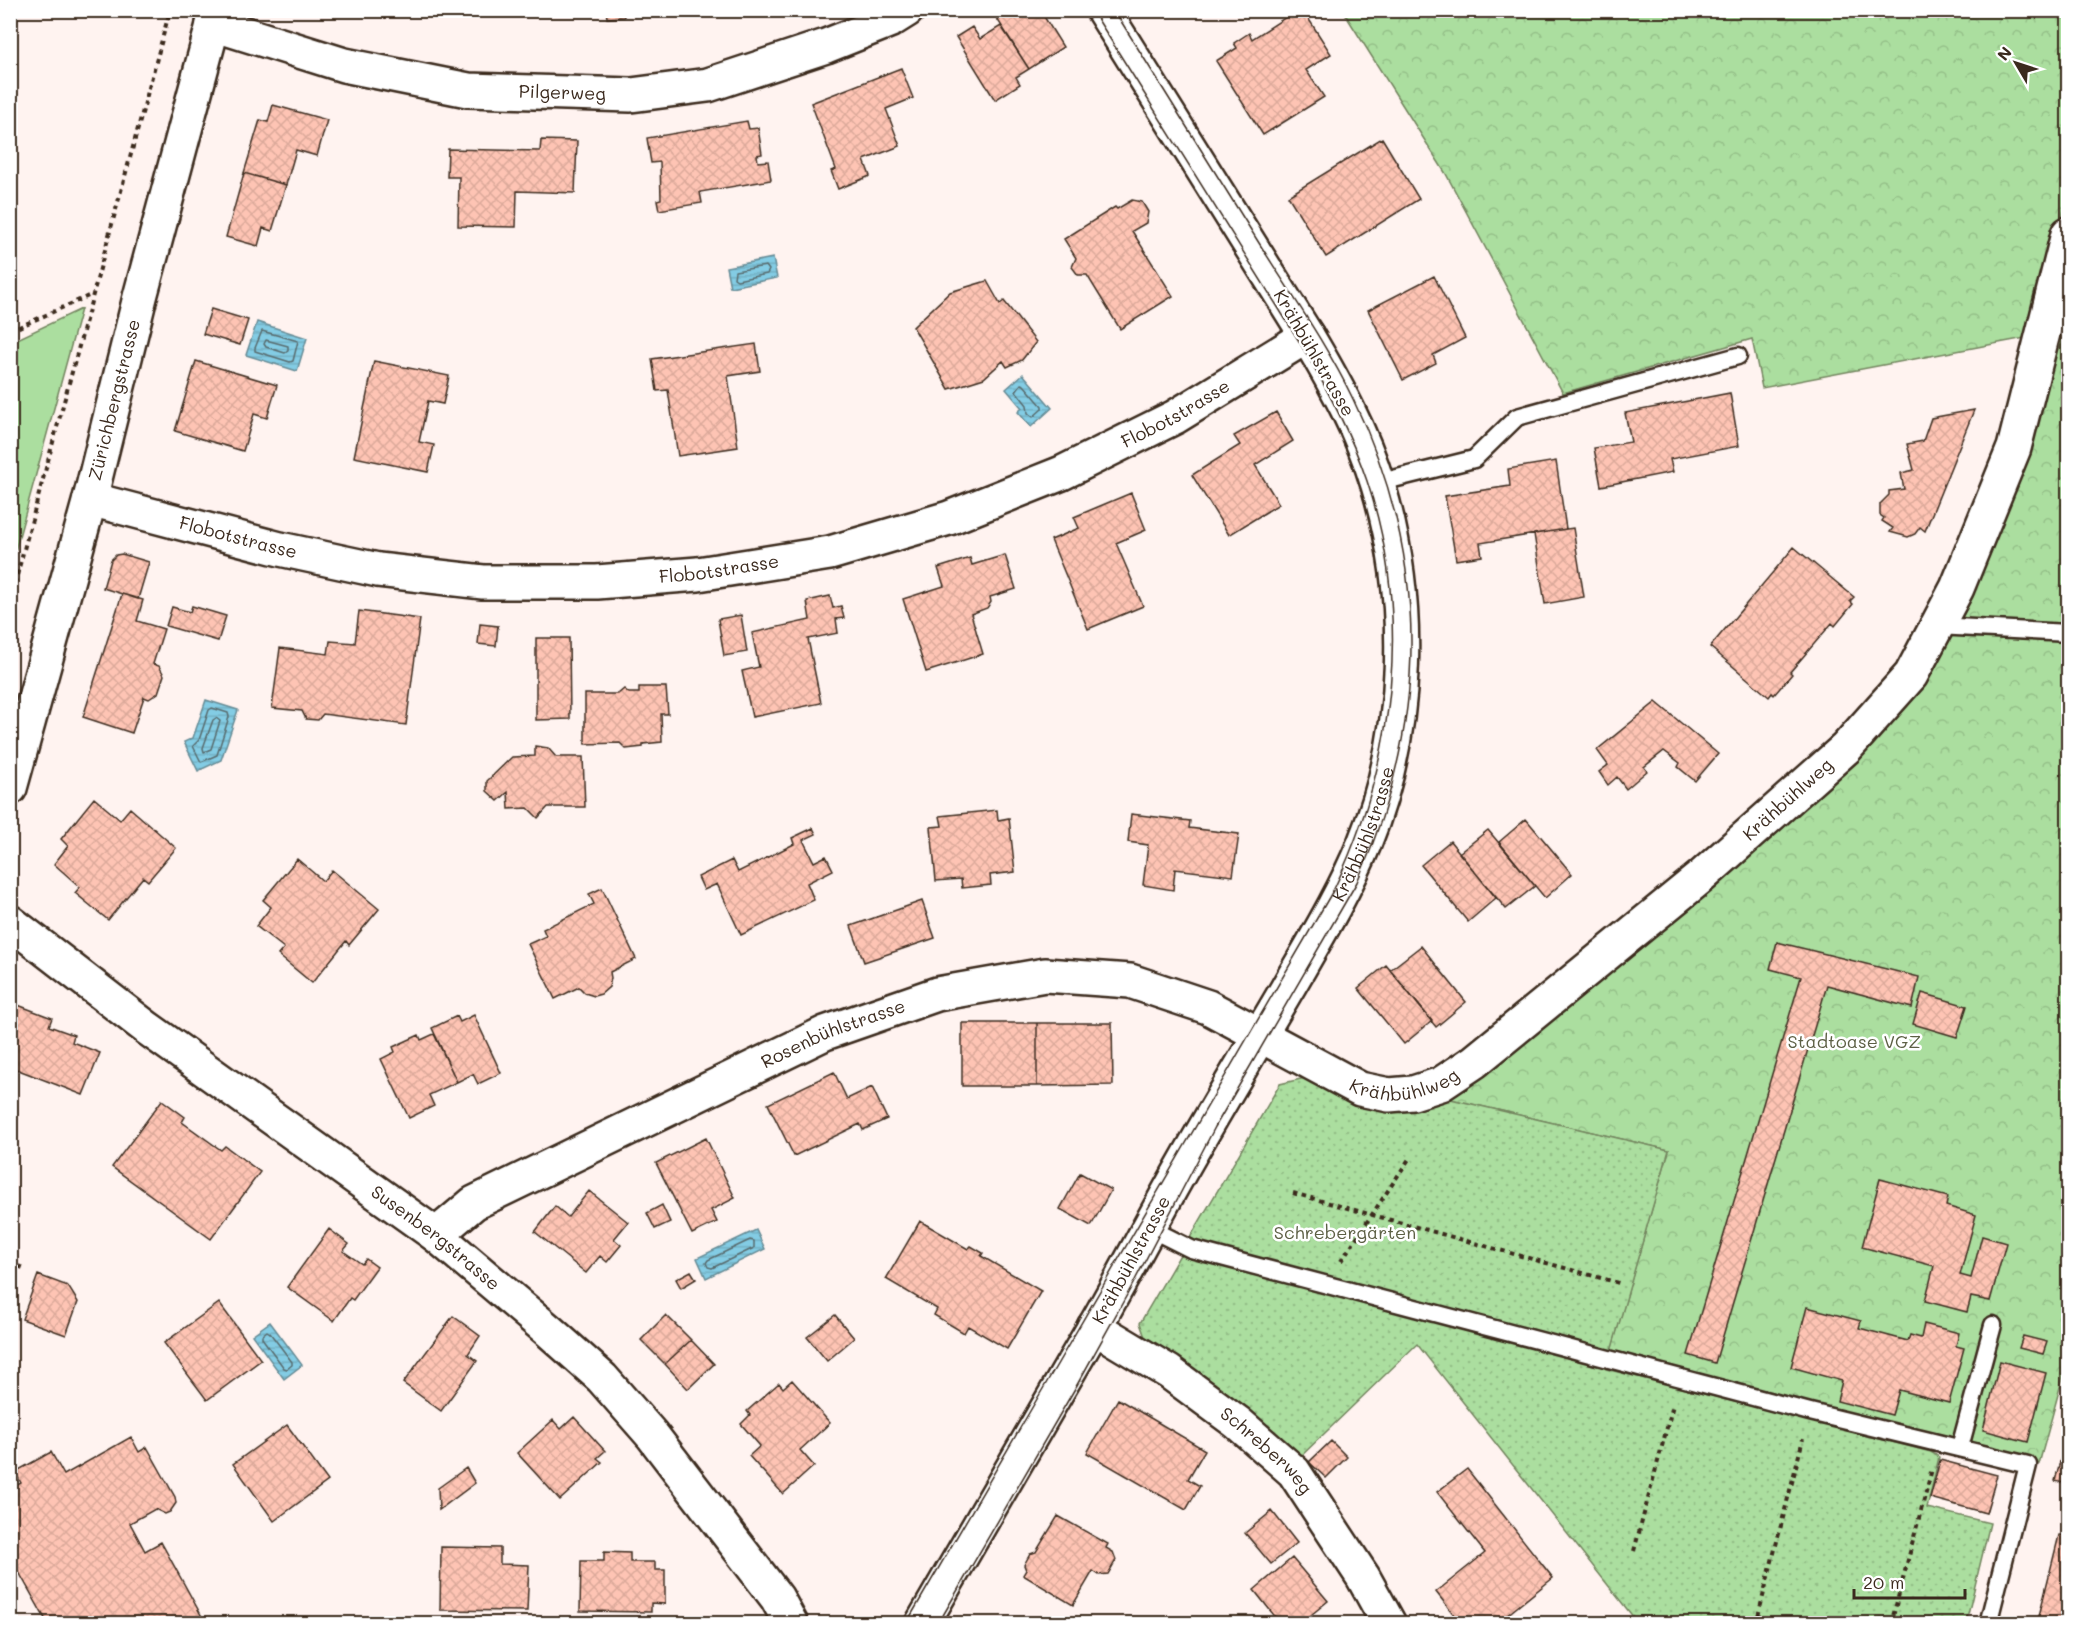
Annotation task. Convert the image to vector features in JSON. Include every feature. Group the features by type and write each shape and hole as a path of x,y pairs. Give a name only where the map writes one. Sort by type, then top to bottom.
{"street":[{"name":"Pilgerweg","path":"215,17 345,65 468,90 631,95 708,85 826,46 891,20 907,10"},
{"name":"Krähbühlstrasse","path":"922,1623 1094,1327 1348,879 1374,817 1390,758 1400,693 1402,641 1394,551 1377,483 1350,414 1307,336 1103,10"},
{"name":"Zürichbergstrasse","path":"10,788 90,499 140,297 215,17"},
{"name":"Krähbühlweg","path":"1259,1035 1360,1089 1389,1095 1413,1093 1441,1084 1474,1062 1693,884 1846,748 1911,675 1957,588 2014,448 2068,234"},
{"name":"Flobotstrasse","path":"90,499 280,549 378,570 483,582 597,582 698,574 830,553 949,518 1062,473 1175,417 1307,336"},
{"name":"Susenbergstrasse","path":"10,922 147,1028 436,1235 602,1378 652,1435 777,1599 791,1623"},
{"name":"Rosenbühlstrasse","path":"436,1235 474,1203 825,1033 937,994 1045,975 1130,981 1208,1007 1259,1035"},
{"name":"Schreberweg","path":"1094,1327 1169,1372 1238,1423 1294,1472 1363,1576 1389,1623"}],"lane":[{"path":"1377,483 1474,459 1517,417 1738,356"},
{"path":"1937,626 2068,633"},
{"path":"1149,1228 1191,1249 1810,1412 2028,1465 1988,1623"},
{"path":"1960,1448 1993,1325"}],"path":[{"path":"10,601 170,10"},
{"path":"165,23 173,26"},
{"path":"10,331 93,294"},
{"path":"1325,1284 1409,1159"},
{"path":"1293,1193 1619,1283"},
{"path":"10,1263 23,1268"},
{"path":"1634,1551 1680,1378"},
{"path":"1756,1623 1810,1412"},
{"path":"1891,1623 1939,1443"}],"green space":[{"path":"1343,11 2068,11 2068,187 2041,335 1762,388 1752,339 1563,393 1446,174"},
{"name":"Stadtoase VGZ","path":"2068,287 2068,1358 2039,1464 1611,1350 1669,1150 1442,1097 1924,682"},
{"path":"81,309 11,566 11,342"},
{"name":"Schrebergärten","path":"1309,1077 1442,1097 1669,1150 1606,1369 1931,1452 1939,1457 1927,1508 1990,1523 1966,1623 1638,1623 1417,1344 1298,1459 1148,1346 1140,1323 1280,1084"}],"water":[{"path":"773,258 777,278 730,287 726,267"},
{"path":"257,322 307,338 297,371 246,355"},
{"path":"1023,374 1052,408 1031,427 1018,412 1022,408 1006,389"},
{"path":"206,700 238,710 221,760 198,771 184,742 193,738"},
{"path":"756,1230 765,1249 706,1278 697,1258"},
{"path":"270,1322 302,1365 284,1379 252,1335"}],"building":[{"path":"606,10 623,10 624,17 607,18"},
{"path":"1000,10 1040,10 1063,47 1029,69 994,14"},
{"path":"1297,10 1303,10 1331,54 1306,70 1324,97 1263,135 1216,61 1237,48 1234,43 1249,33 1252,39"},
{"path":"1001,26 1029,69 1016,77 1020,84 995,100 956,37 972,27 980,39"},
{"path":"901,68 913,98 886,109 900,146 864,160 870,176 838,189 831,171 836,169 811,103"},
{"path":"273,105 327,120 317,156 296,150 286,185 244,173 260,120 268,122"},
{"path":"747,121 749,129 758,128 762,154 757,155 758,162 768,161 771,180 700,192 702,203 659,210 657,200 661,199 660,162 651,163 647,138"},
{"path":"1382,138 1419,199 1326,257 1288,196"},
{"path":"541,140 577,141 575,193 517,191 516,227 458,226 459,177 447,177 448,149 540,151"},
{"path":"244,173 286,185 272,231 263,228 258,246 226,237"},
{"path":"1132,200 1142,202 1148,212 1146,223 1132,231 1173,296 1120,329 1087,275 1078,275 1072,267 1076,258 1064,239 1115,207 1117,209"},
{"path":"1434,276 1465,338 1433,355 1436,363 1403,380 1368,310"},
{"path":"987,281 1000,304 1004,301 1036,342 1022,360 1007,367 1003,361 984,378 949,389 913,327 950,292"},
{"path":"211,309 248,320 240,345 203,334"},
{"path":"756,344 760,371 728,376 738,447 678,456 668,390 657,391 652,359"},
{"path":"196,361 277,385 267,418 254,414 243,451 175,431"},
{"path":"374,361 449,376 443,404 428,401 419,442 434,445 428,472 354,457"},
{"path":"1730,393 1739,446 1670,459 1673,472 1601,486 1594,448 1631,442 1625,413"},
{"path":"1974,410 1925,531 1920,527 1915,534 1908,537 1890,532 1893,528 1882,521 1884,518 1880,515 1880,504 1889,495 1889,491 1904,489 1901,473 1914,470 1907,444 1923,441 1931,418"},
{"path":"1276,412 1293,441 1255,465 1279,504 1229,535 1192,475 1240,445 1234,436"},
{"path":"1556,461 1566,529 1480,543 1482,556 1456,560 1445,496 1510,486 1508,469"},
{"path":"1131,493 1146,530 1116,543 1143,606 1088,629 1051,540 1079,528 1074,517"},
{"path":"1573,528 1584,597 1545,604 1534,534"},
{"path":"1794,547 1854,597 1850,601 1853,604 1835,626 1832,623 1790,672 1792,674 1774,695 1772,693 1769,697 1710,647"},
{"path":"122,554 149,562 138,599 103,588 111,560 116,555"},
{"path":"1005,555 1016,589 990,597 991,602 987,608 971,614 983,654 926,672 903,599 944,586 938,568 970,558 972,565"},
{"path":"122,594 143,600 137,621 164,629 153,664 159,666 164,675 158,693 149,699 144,697 132,733 83,717"},
{"path":"830,596 833,608 841,606 844,618 836,619 838,633 808,639 821,703 752,717 742,671 759,667 752,633 810,620 807,601"},
{"path":"192,606 226,616 218,641 166,626 172,607 190,612"},
{"path":"359,611 420,619 406,725 323,714 318,720 306,719 302,711 272,708 280,648 328,654 330,641 355,643"},
{"path":"741,615 747,652 724,656 718,619"},
{"path":"480,624 498,626 496,646 478,644"},
{"path":"536,638 569,638 570,719 536,720"},
{"path":"639,687 666,687 668,714 661,714 662,742 626,749 620,743 585,744 585,694 618,694 624,689 629,693 639,693"},
{"path":"1656,702 1718,754 1695,781 1678,767 1680,763 1664,751 1644,767 1647,771 1626,789 1617,777 1608,785 1599,772 1608,765 1597,750"},
{"path":"535,746 548,748 556,757 583,757 585,807 548,807 538,818 528,808 509,809 508,792 498,801 487,791 487,781 512,757 535,756"},
{"path":"94,798 120,820 130,808 176,848 148,881 143,877 108,920 75,893 80,887 54,864 68,846 61,839"},
{"path":"997,810 998,820 1009,818 1015,872 990,875 991,885 962,888 961,879 936,881 931,827 942,826 940,816"},
{"path":"1131,814 1190,821 1189,828 1239,834 1233,876 1175,869 1173,890 1143,885 1148,845 1128,842"},
{"path":"1526,819 1572,874 1545,898 1499,842"},
{"path":"813,828 816,834 803,840 814,862 826,856 833,870 807,883 814,900 741,935 717,884 704,890 698,877 732,860 738,872 794,844 792,838"},
{"path":"1488,830 1535,886 1506,909 1459,853"},
{"path":"1450,841 1496,898 1468,922 1421,865"},
{"path":"297,859 323,881 332,870 379,909 349,945 346,941 312,983 278,955 284,948 256,926 271,907 263,900"},
{"path":"602,888 636,959 610,972 609,987 601,994 594,996 585,993 579,987 555,999 528,944 546,936 543,929 594,904 589,894"},
{"path":"922,901 935,938 864,962 851,926"},
{"path":"1777,942 1919,977 1912,1008 1827,985 1715,1363 1688,1355 1801,977 1770,969"},
{"path":"1421,946 1466,1002 1436,1027 1390,970"},
{"path":"1386,965 1432,1021 1404,1044 1358,988"},
{"path":"1922,993 1967,1006 1957,1037 1913,1024"},
{"path":"10,1002 52,1018 49,1026 74,1035 72,1042 100,1053 83,1095 16,1069 10,1082"},
{"path":"474,1015 501,1073 478,1084 473,1074 457,1082 432,1028 457,1016 460,1022"},
{"path":"962,1023 1037,1023 1037,1086 962,1086"},
{"path":"1037,1023 1112,1023 1113,1085 1037,1086"},
{"path":"434,1034 457,1082 429,1095 434,1106 409,1118 381,1059 395,1052 393,1047 419,1035 421,1040"},
{"path":"834,1072 847,1099 872,1087 887,1119 863,1130 860,1124 794,1156 768,1104"},
{"path":"162,1100 185,1117 182,1122 221,1150 225,1146 260,1172 211,1239 112,1167"},
{"path":"706,1138 735,1198 711,1210 717,1222 692,1234 656,1163"},
{"path":"1080,1173 1111,1190 1091,1226 1060,1209"},
{"path":"1880,1179 1948,1197 1946,1206 1976,1215 1960,1275 1971,1278 1982,1236 2006,1243 1990,1301 1971,1297 1967,1312 1925,1301 1934,1266 1862,1247"},
{"path":"589,1191 628,1222 614,1239 621,1245 607,1262 600,1256 586,1273 535,1232 555,1206 568,1217"},
{"path":"662,1205 670,1222 655,1229 647,1213"},
{"path":"920,1221 968,1249 971,1246 983,1253 981,1256 1041,1291 1007,1349 968,1326 964,1333 934,1315 937,1309 886,1279"},
{"path":"329,1229 349,1244 343,1251 362,1264 366,1259 377,1267 353,1300 350,1298 334,1321 287,1287"},
{"path":"691,1271 696,1279 681,1288 676,1279"},
{"path":"38,1275 68,1286 78,1302 66,1335 22,1319"},
{"path":"219,1303 261,1360 207,1400 164,1343"},
{"path":"1807,1307 1861,1321 1859,1328 1908,1341 1910,1335 1921,1338 1924,1324 1959,1333 1956,1346 1964,1348 1949,1403 1899,1390 1892,1415 1837,1401 1842,1381 1791,1367"},
{"path":"666,1315 691,1340 665,1364 641,1340"},
{"path":"835,1315 854,1338 827,1361 807,1337"},
{"path":"453,1316 480,1336 468,1354 477,1361 441,1411 403,1383"},
{"path":"2023,1336 2047,1342 2043,1354 2019,1348"},
{"path":"691,1340 714,1364 688,1389 665,1364"},
{"path":"2000,1361 2046,1373 2028,1442 1983,1430"},
{"path":"792,1380 830,1423 800,1450 814,1466 783,1494 749,1456 760,1446 741,1424 750,1415 747,1411 779,1383 783,1388"},
{"path":"1118,1399 1205,1450 1188,1479 1200,1486 1186,1510 1087,1453"},
{"path":"574,1417 605,1451 597,1458 602,1462 560,1500 517,1453 553,1420 561,1429"},
{"path":"287,1425 328,1481 274,1521 233,1464"},
{"path":"2068,1430 2068,1484 2055,1481"},
{"path":"131,1437 139,1452 147,1447 175,1497 176,1503 170,1512 165,1514 155,1509 130,1523 145,1551 161,1542 206,1624 48,1624 10,1556 10,1489 21,1483 15,1472 51,1452 64,1475"},
{"path":"1331,1441 1347,1457 1326,1478 1309,1462"},
{"path":"1940,1460 1997,1475 1986,1513 1930,1498"},
{"path":"466,1468 475,1483 439,1510 438,1488"},
{"path":"1467,1469 1553,1578 1496,1624 1455,1624 1459,1621 1436,1592 1485,1553 1437,1492"},
{"path":"1272,1511 1297,1543 1271,1564 1245,1533"},
{"path":"1058,1516 1108,1544 1106,1548 1113,1552 1116,1560 1108,1574 1099,1575 1093,1571 1073,1605 1023,1575 1026,1570 1024,1565 1030,1554 1036,1552"},
{"path":"2059,1535 2068,1536 2068,1624 2037,1624"},
{"path":"441,1547 500,1548 500,1564 529,1565 527,1611 440,1610"},
{"path":"604,1552 630,1553 630,1562 655,1562 655,1570 665,1570 665,1604 651,1603 651,1612 580,1611 581,1561 604,1561"},
{"path":"1292,1558 1328,1601 1300,1624 1281,1624 1254,1590"}],"tram line":[{"path":"906,1624 1334,889 1355,841 1371,791 1383,739 1390,688 1392,635 1389,583 1381,532 1367,481 1353,444 1328,392 1299,341 1092,10"},
{"path":"938,1624 1077,1385 1215,1127 1357,882 1381,822 1398,761 1408,701 1411,640 1407,580 1396,519 1378,459 1353,399 1320,339 1114,10"}]}
